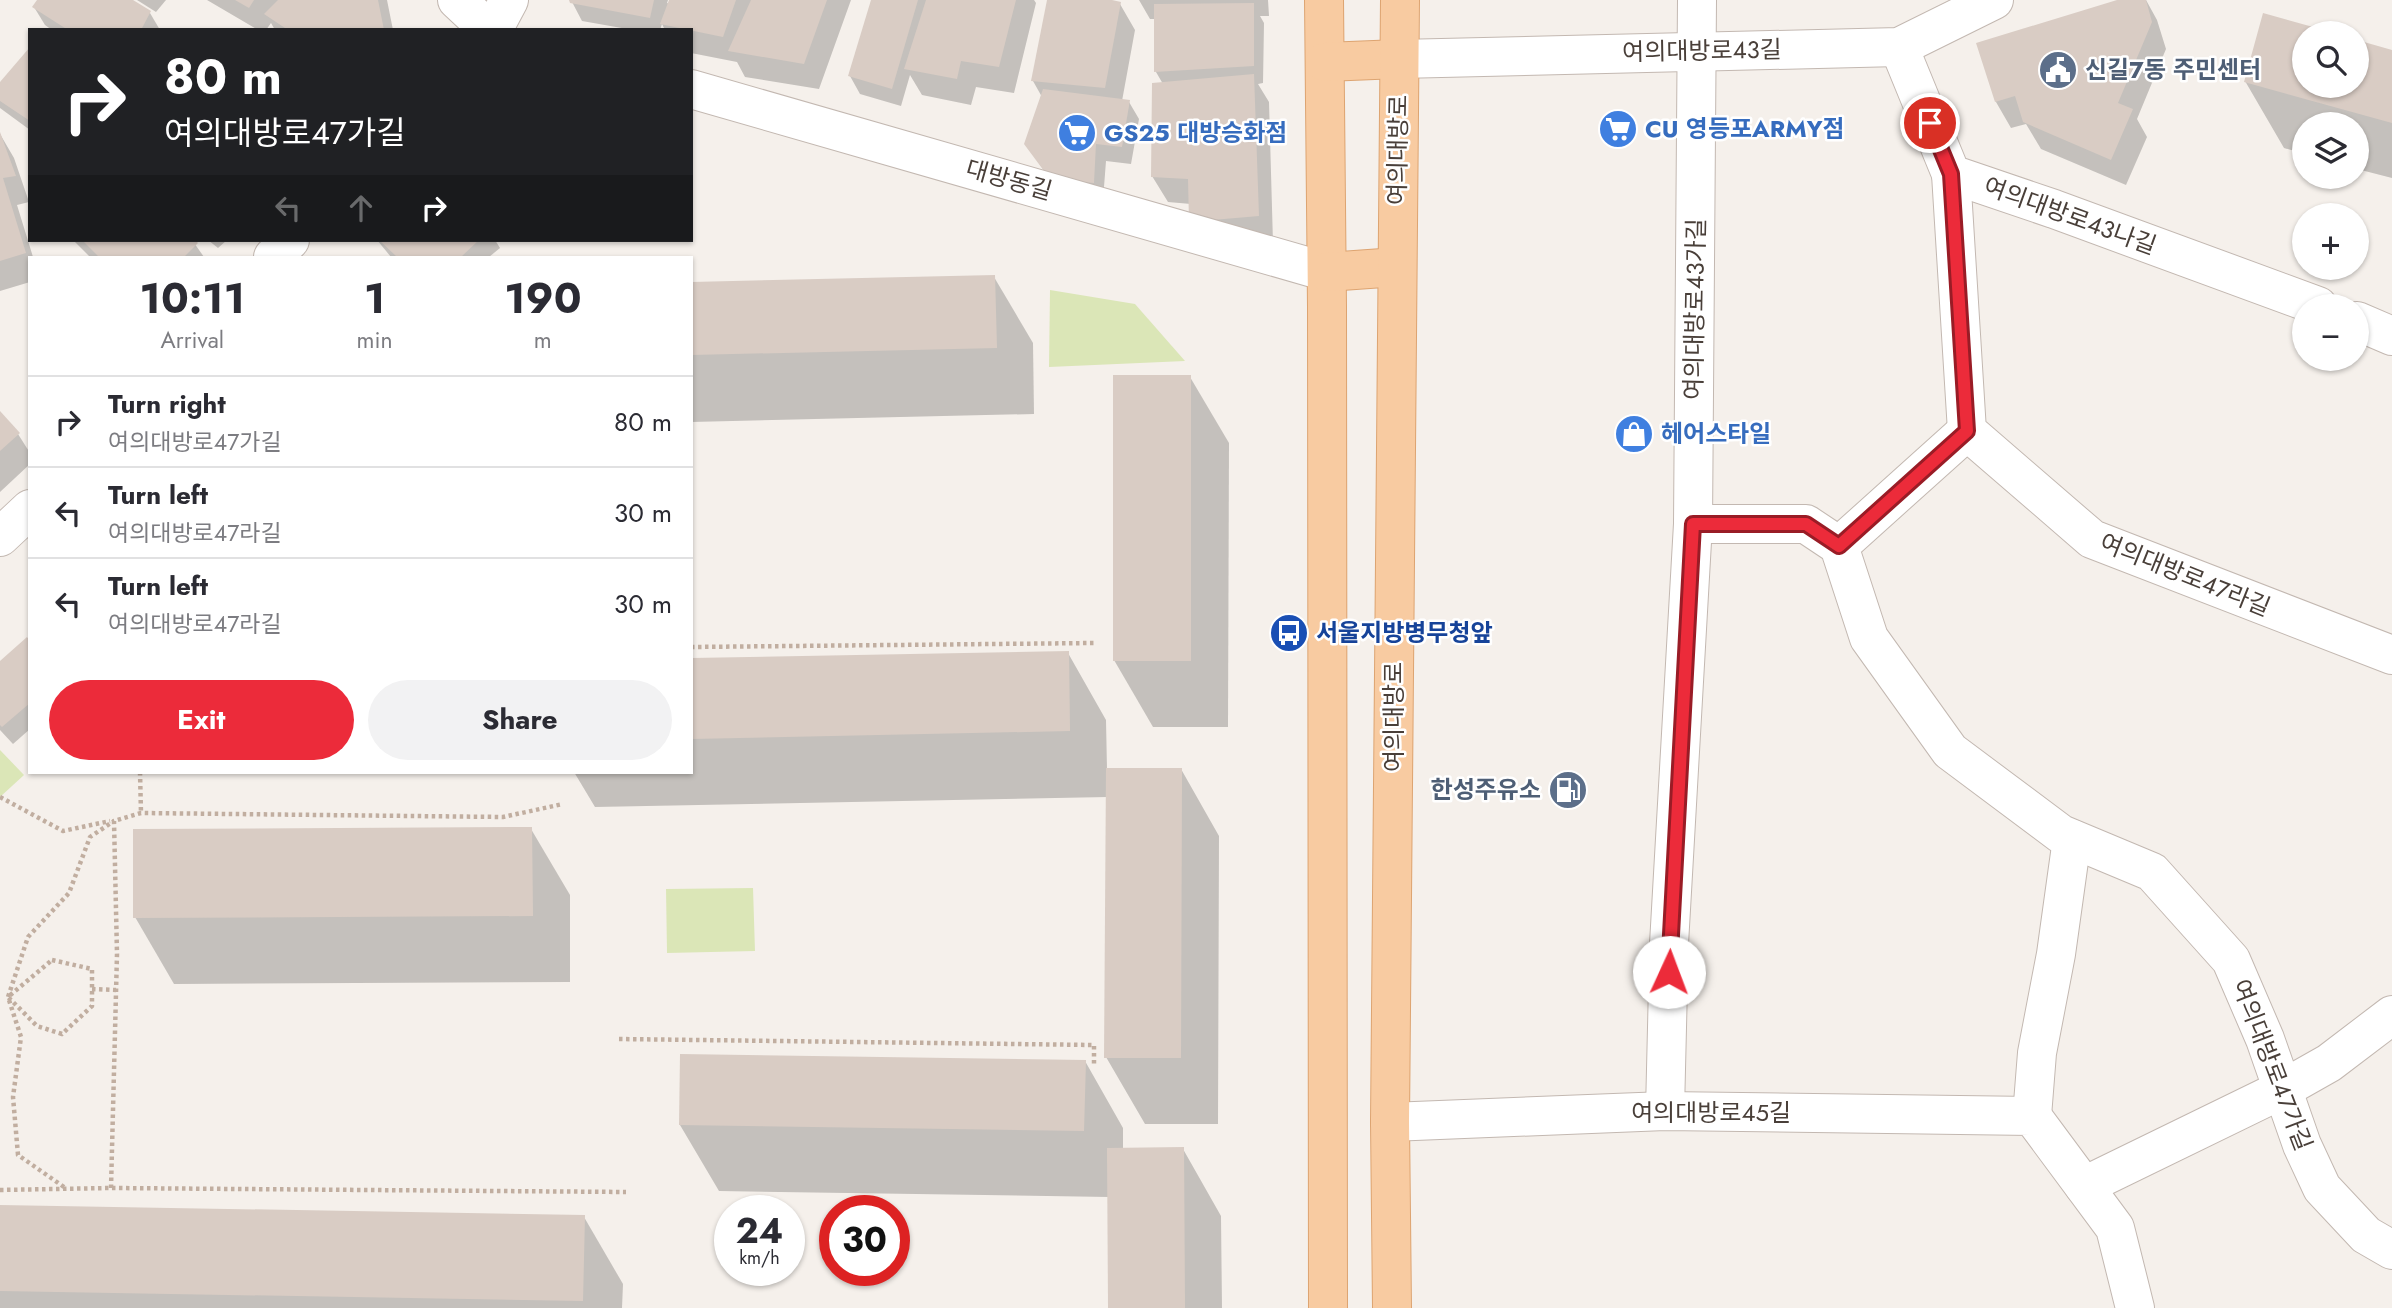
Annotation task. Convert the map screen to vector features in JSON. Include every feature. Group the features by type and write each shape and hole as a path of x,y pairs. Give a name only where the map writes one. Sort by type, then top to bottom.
{"main road":[{"path":"1324,0 1327,272 1328,1308"},
{"name":"여의대방로","path":"1392,1308 1390,1122 1400,0"},
{"path":"1325,62 1399,59"},
{"path":"1327,272 1397,267"}],"street":[{"path":"457,0 489,28"},
{"path":"492,28 509,0"},
{"name":"여의대방로43가길","path":"1665,1111 1669,944 1693,524 1697,0"},
{"name":"여의대방로43길","path":"1399,59 1899,47 1994,0"},
{"name":"여의대방로43나길","path":"1899,47 1951,174 2292,296"},
{"name":"대방동길","path":"693,90 1327,272"},
{"path":"1693,524 1806,524 1839,546 1967,431 1951,174"},
{"path":"274,256 288,242"},
{"path":"2369,326 2392,335"},
{"name":"여의대방로47라길","path":"1967,431 2092,539 2392,655"},
{"path":"0,537 28,511"},
{"name":"여의대방로47가길","path":"1839,546 1869,638 1950,751 2062,834 2152,872 2231,960 2265,1038 2302,1145 2322,1188 2366,1235 2392,1250"},
{"path":"2072,839 2056,954 2037,1053 2032,1116 2115,1228 2135,1308"},
{"path":"2084,1186 2283,1090 2329,1063 2392,1015"},
{"name":"여의대방로45길","path":"1390,1122 1665,1111 2032,1116"}],"path":[{"path":"693,647 1094,643"},
{"path":"140,774 141,813"},
{"path":"0,797 63,831 141,813 503,817 564,804"},
{"path":"111,1188 116,989 114,821"},
{"path":"65,1188 18,1155 13,1097 21,1037 8,997 28,937 69,893 90,837 114,821"},
{"path":"52,960 92,969 92,1006 62,1034 37,1026 8,997 52,960"},
{"path":"92,989 116,989"},
{"path":"619,1038 1094,1045 1094,1067"},
{"path":"0,1190 111,1188 626,1192"}],"green space":[{"path":"1050,290 1135,304 1185,361 1049,367"},
{"path":"0,750 24,775 0,797"},
{"path":"753,888 755,951 667,953 666,889"}],"building":[{"path":"37,0 133,0 151,11 142,28 65,28 32,7"},
{"path":"235,0 254,0 249,8"},
{"path":"278,0 378,0 384,28 285,28 264,14"},
{"path":"569,0 654,0 650,18 570,3"},
{"path":"669,0 736,0 723,37 693,31 693,28 660,24"},
{"path":"751,0 827,0 804,64 728,51"},
{"path":"871,0 918,0 892,89 848,76"},
{"path":"926,0 1016,0 999,67 961,61 957,79 904,69"},
{"path":"1047,0 1121,2 1105,88 1031,81"},
{"name":"신길7동 주민센터","path":"2117,0 2146,0 2152,22 2118,103 2133,109 2111,160 2023,122 2015,96 1995,102 1976,43"},
{"path":"1254,3 1254,66 1154,72 1154,4"},
{"path":"2263,13 2292,21 2292,95 2244,82"},
{"path":"2369,43 2392,50 2392,123 2369,117 2369,112 2352,112 2302,98 2369,98"},
{"path":"28,49 28,120 0,101 0,82"},
{"path":"1254,74 1259,216 1189,222 1188,179 1151,177 1152,83"},
{"path":"1043,89 1130,100 1122,147 1096,144 1094,183 1050,179 1024,144"},
{"path":"0,132 16,176 3,178 26,253 0,261"},
{"path":"84,242 198,243 185,256 98,256"},
{"path":"381,242 477,242 462,256 396,256"},
{"path":"995,275 997,348 693,355 693,282"},
{"path":"1113,375 1191,375 1191,661 1113,661"},
{"path":"0,411 20,433 0,451"},
{"path":"27,637 28,705 2,727 0,725 0,661"},
{"path":"1069,651 1070,731 693,739 693,658"},
{"path":"1106,768 1182,768 1181,1058 1104,1058"},
{"path":"532,827 533,916 133,918 133,829"},
{"path":"680,1054 1086,1060 1084,1131 679,1125"},
{"path":"1184,1147 1185,1308 1108,1308 1107,1148"},
{"path":"0,1205 585,1215 583,1301 0,1291"}],"place":[{"name":"신길7동 주민센터","path":"2058,70"},
{"name":"CU 영등포ARMY점","path":"1618,129"},
{"name":"GS25 대방승화점","path":"1077,133"},
{"name":"헤어스타일","path":"1634,434"},
{"name":"서울지방병무청앞","path":"1289,633"},
{"name":"한성주유소","path":"1568,790"}],"route":[{"path":"1669,972 1693,524 1806,524 1839,546 1967,431 1951,174 1930,123"}]}
